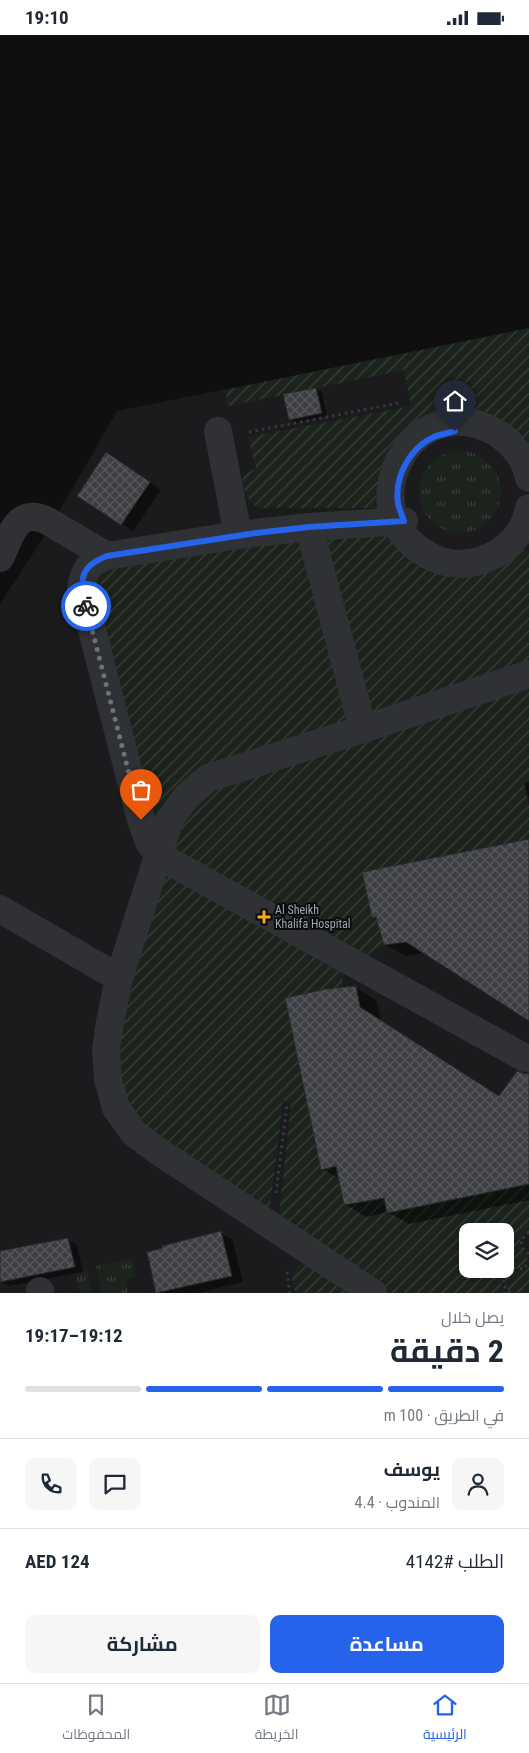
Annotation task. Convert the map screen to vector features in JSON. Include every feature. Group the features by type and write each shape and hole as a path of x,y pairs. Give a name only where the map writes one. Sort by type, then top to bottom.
{"street":[{"path":"529,478 520,455 506,439 488,428 467,423 446,423 426,431 410,443 397,461 391,481 390,502 408,540 424,553 444,562 464,564 485,560 504,549 519,535 528,516 529,508"},
{"path":"218,431 238,535"},
{"path":"400,522 399,482 406,463 418,447 435,436 455,431 475,433 494,441 509,455 519,472 523,492 519,535"},
{"path":"0,558 14,528 19,521 28,516 37,516 46,520 107,556"},
{"path":"400,522 309,527 238,535 107,556 94,561 84,572 81,587 141,820 149,842 158,855 525,1058"},
{"path":"309,527 363,729"},
{"path":"373,1293 158,1151 134,1133 116,1108 108,1079 106,1050 119,979 170,819 187,796 208,778 529,674"},
{"path":"0,909 119,979"}],"path":[{"path":"246,434 252,431 399,403"},
{"path":"272,1226 287,1104"},
{"path":"529,1232 521,1240 522,1247 529,1254"},
{"path":"510,1293 504,1288 503,1279 505,1272 513,1268 524,1269 529,1261"}],"shaded area":[{"name":"Al Sheikh Khalifa Hospital","path":"529,328 529,1293 0,1293 0,604 52,524 117,411"}],"green space":[{"path":"529,328 529,461 523,451 433,423 389,508 260,508 248,499 242,476 256,468 248,437 411,406 404,370 228,406 225,390"},
{"path":"460,451 476,454 489,463 498,476 501,492 498,508 489,521 476,530 460,533 444,530 431,521 422,508 419,492 422,476 431,463 444,454"},
{"path":"400,532 432,561 516,544 529,553 529,668 373,714 320,540"},
{"path":"304,539 350,711 344,724 280,747 164,821 148,822 88,572"},
{"path":"529,681 529,780 524,784 529,807 529,839 362,872 372,917 386,915 380,929 384,945 361,959 172,852 181,811 197,794"},
{"path":"172,874 344,964 343,997 332,999 329,988 285,998 321,1170 336,1166 344,1205 384,1198 388,1213 529,1184 529,1232 524,1234 520,1240 521,1249 527,1256 524,1269 514,1268 514,1223 459,1223 459,1278 502,1278 503,1290 507,1293 382,1293 278,1224 291,1103 283,1101 269,1216 147,1137 113,1071 112,1043 164,875"},
{"path":"306,1256 361,1293 295,1293 291,1274"},
{"path":"132,1258 136,1277 126,1280 128,1293 102,1293 96,1266"},
{"path":"529,1265 529,1293 510,1293 506,1289 505,1278 514,1278 514,1271 524,1271"},
{"path":"87,1268 91,1293 77,1293 80,1292 75,1272"}],"building":[{"path":"316,388 322,413 289,420 283,394"},
{"path":"106,452 150,482 121,525 77,496"},
{"path":"529,839 529,1021 406,942 384,945 376,917 372,918 362,872"},
{"path":"356,986 360,1007 499,1096 517,1071 525,1074 529,1073 529,1184 387,1213 384,1198 344,1205 336,1166 321,1170 285,998 326,989"},
{"path":"221,1231 232,1276 156,1293 147,1252 163,1248 162,1246"},
{"path":"68,1238 75,1267 0,1282 0,1251"}],"way so far":[{"path":"86,606 141,820"}],"place":[{"name":"Al Sheikh Khalifa Hospital","path":"264,917"}],"route":[{"path":"86,606 81,587 84,572 94,561 107,556 256,533 309,527 404,521 398,502 399,482 406,463 418,447 435,436 455,431"}]}
